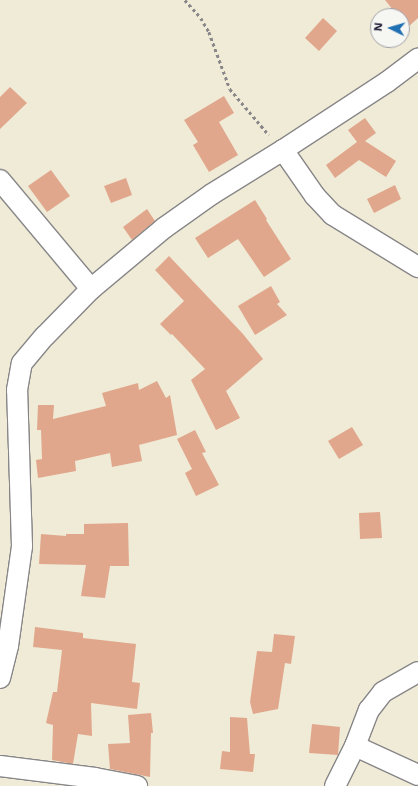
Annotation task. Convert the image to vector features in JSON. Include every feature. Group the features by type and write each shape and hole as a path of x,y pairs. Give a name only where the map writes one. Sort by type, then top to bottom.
{"street":[{"path":"0,678 8,646 22,546 17,390 22,363 45,336 91,289 164,228 387,82 418,60"},
{"path":"283,150 315,196 333,215 418,267"},
{"path":"0,180 91,289"},
{"path":"335,786 369,710 383,692 418,672"},
{"path":"354,746 418,775"},
{"path":"0,766 95,778 136,786"}],"path":[{"path":"185,0 201,18 209,32 230,89 283,150"}],"building":[{"path":"385,0 418,0 418,18 410,25 410,8 392,8"},
{"path":"323,18 337,31 319,51 305,38"},
{"path":"10,87 27,103 0,129 0,97"},
{"path":"224,96 234,113 219,122 238,155 209,172 193,145 198,142 184,120"},
{"path":"365,118 376,133 365,141 396,161 386,177 359,160 335,178 326,165 357,142 348,130"},
{"path":"51,170 70,196 47,212 28,186"},
{"path":"126,178 132,195 111,203 104,186"},
{"path":"395,185 401,199 374,213 367,199"},
{"path":"255,200 291,259 264,277 238,239 208,258 195,238"},
{"path":"147,209 155,221 132,240 123,227"},
{"path":"169,256 243,334 263,359 226,391 240,418 216,430 191,380 205,369 172,334 171,335 160,324 184,301 155,270"},
{"path":"271,286 280,302 277,304 287,315 255,335 238,306"},
{"path":"157,381 166,398 170,395 177,435 139,445 142,461 112,467 110,453 75,461 76,471 38,478 36,460 42,459 41,430 37,430 38,405 54,405 53,419 106,406 102,393 138,383 139,390"},
{"path":"352,427 363,445 339,459 328,441"},
{"path":"195,430 206,452 202,453 219,485 196,496 185,473 192,469 177,439"},
{"path":"380,512 382,538 360,539 359,513"},
{"path":"128,523 129,566 110,566 105,598 81,596 86,565 39,564 41,534 66,536 66,534 84,534 84,524"},
{"path":"35,627 83,633 83,638 136,644 132,682 140,683 137,709 91,703 92,736 78,734 73,764 52,760 53,725 46,723 53,692 57,692 62,650 33,647"},
{"path":"274,634 295,636 291,664 285,663 278,709 253,714 250,702 257,651 272,652"},
{"path":"151,713 153,733 151,733 150,777 110,769 108,744 130,743 128,715"},
{"path":"230,717 247,718 250,754 255,754 253,772 220,769 222,751 230,752"},
{"path":"312,724 340,727 338,755 309,753"}]}
